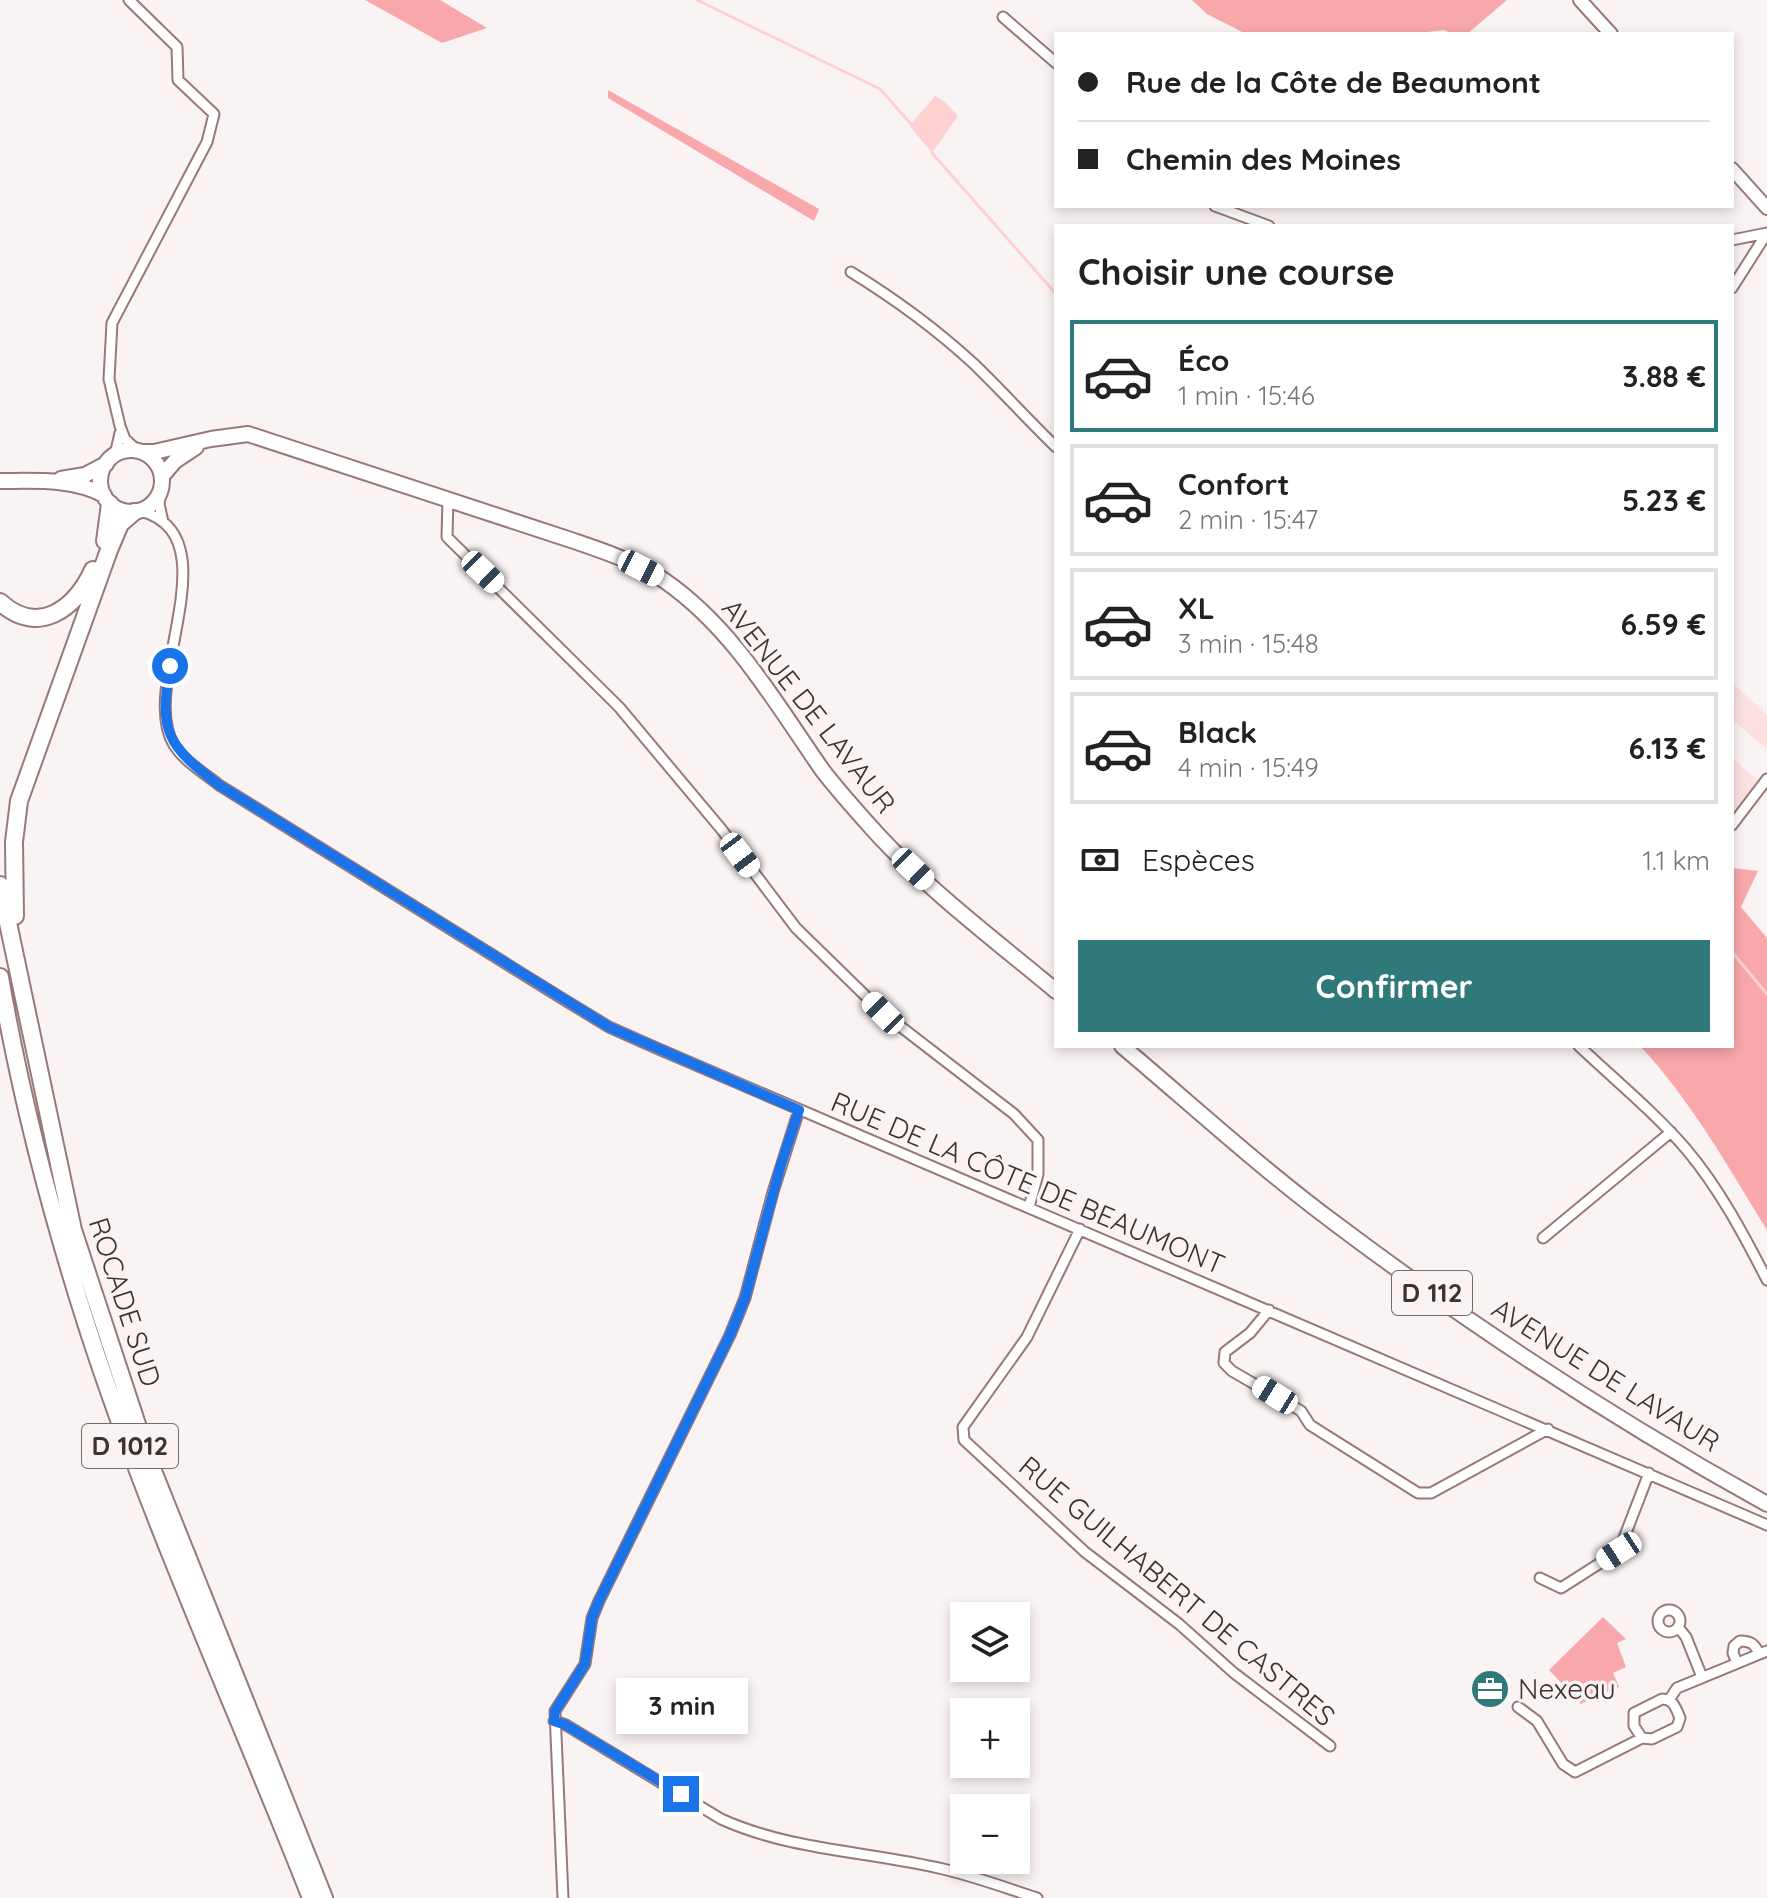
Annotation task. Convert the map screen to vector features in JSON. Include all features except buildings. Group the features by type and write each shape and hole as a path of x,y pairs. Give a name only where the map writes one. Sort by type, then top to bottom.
{"highway":[{"path":"0,602 11,612 30,617 60,613 75,600 84,588 103,546 109,526 107,500"},
{"path":"23,1001 13,899 14,842 19,801 109,550 120,524 137,511"},
{"name":"ROCADE SUD","path":"0,885 73,1230 149,1461 324,1898"},
{"name":"ROCADE SUD","path":"0,977 11,1039 44,1178 86,1323 135,1461 311,1898"}],"main road":[{"path":"1580,0 1609,32"},
{"path":"1734,171 1767,208"},
{"name":"AVENUE DE LAVAUR","path":"140,451 154,452 248,434 618,556 664,580 704,612 741,654 826,774 880,836 930,886 1054,989"},
{"path":"162,476 184,455 211,439"},
{"path":"0,481 52,481 85,475 110,459 140,451 156,461 162,476 161,492 149,507 137,511 117,509 87,488 52,481"},
{"path":"107,500 100,479 110,459"},
{"name":"AVENUE DE LAVAUR","path":"1124,1048 1334,1223 1499,1342 1767,1504"}],"street":[{"path":"129,0 177,47 178,80 214,114 207,142 112,323 109,379 125,439 140,451"},
{"path":"1003,17 1054,61"},
{"path":"1220,208 1264,224"},
{"path":"1734,240 1767,233"},
{"path":"1734,285 1767,233"},
{"path":"851,272 900,303 940,334 1054,445"},
{"path":"110,459 119,442 120,426"},
{"name":"RUE DE LA CÔTE DE BEAUMONT","path":"161,492 159,504 163,522 176,538 184,569 166,693 166,724 173,744 187,760 219,785 609,1027 1767,1525"},
{"path":"448,499 447,537 619,707 722,830 796,928 883,1013 1014,1114 1038,1140 1038,1174 1029,1207"},
{"path":"137,511 163,522"},
{"path":"1734,822 1767,779"},
{"path":"1581,1048 1671,1132 1712,1183 1746,1238 1767,1280"},
{"path":"563,1898 555,1711 585,1664 592,1618 599,1601 730,1335 745,1298 799,1110"},
{"path":"1543,1238 1671,1132"},
{"name":"RUE GUILHABERT DE CASTRES","path":"1080,1229 1027,1337 963,1427 964,1440 1085,1552 1330,1746"},
{"path":"1269,1310 1250,1333 1225,1352 1224,1363 1232,1371 1301,1411 1310,1425 1418,1493 1431,1493 1548,1429"},
{"path":"1540,1578 1561,1588 1619,1551 1649,1473"},
{"path":"1678,1627 1686,1637 1702,1677"},
{"path":"1669,1700 1677,1688 1702,1677 1737,1663 1763,1652 1749,1641 1740,1641 1734,1646 1733,1653 1737,1663"},
{"path":"1642,1738 1634,1726 1634,1713 1662,1699 1669,1700"},
{"path":"1518,1707 1537,1721 1563,1764 1575,1772 1642,1738 1652,1739 1677,1727 1680,1718 1669,1700"},
{"path":"554,1721 566,1725 721,1819 742,1828 818,1849 944,1869 1037,1898"}],"shaded area":[{"path":"365,0 440,0 487,28 442,43"},
{"path":"1192,0 1507,0 1469,32 1242,32 1207,14"},
{"path":"608,90 819,209 814,221 608,98"},
{"path":"935,96 958,116 932,153 911,124"},
{"path":"1734,685 1767,714 1767,749 1735,722"},
{"path":"1734,760 1758,780 1734,812"},
{"path":"1734,868 1758,871 1741,907 1767,938 1767,1230 1692,1111 1642,1048 1734,1048"},
{"path":"1603,1617 1626,1639 1617,1643 1626,1667 1613,1673 1619,1687 1581,1704 1549,1670"}],"waterway":[{"path":"697,0 880,89 911,124"},
{"path":"932,153 1054,292"},
{"path":"1734,954 1767,994"}],"place":[{"name":"Nexeau","path":"1490,1689"}],"route":[{"path":"170,666 166,724 173,744 187,760 219,785 609,1027 799,1110 745,1298 730,1335 599,1601 592,1618 585,1664 555,1711 554,1721 566,1725 681,1794"}]}
